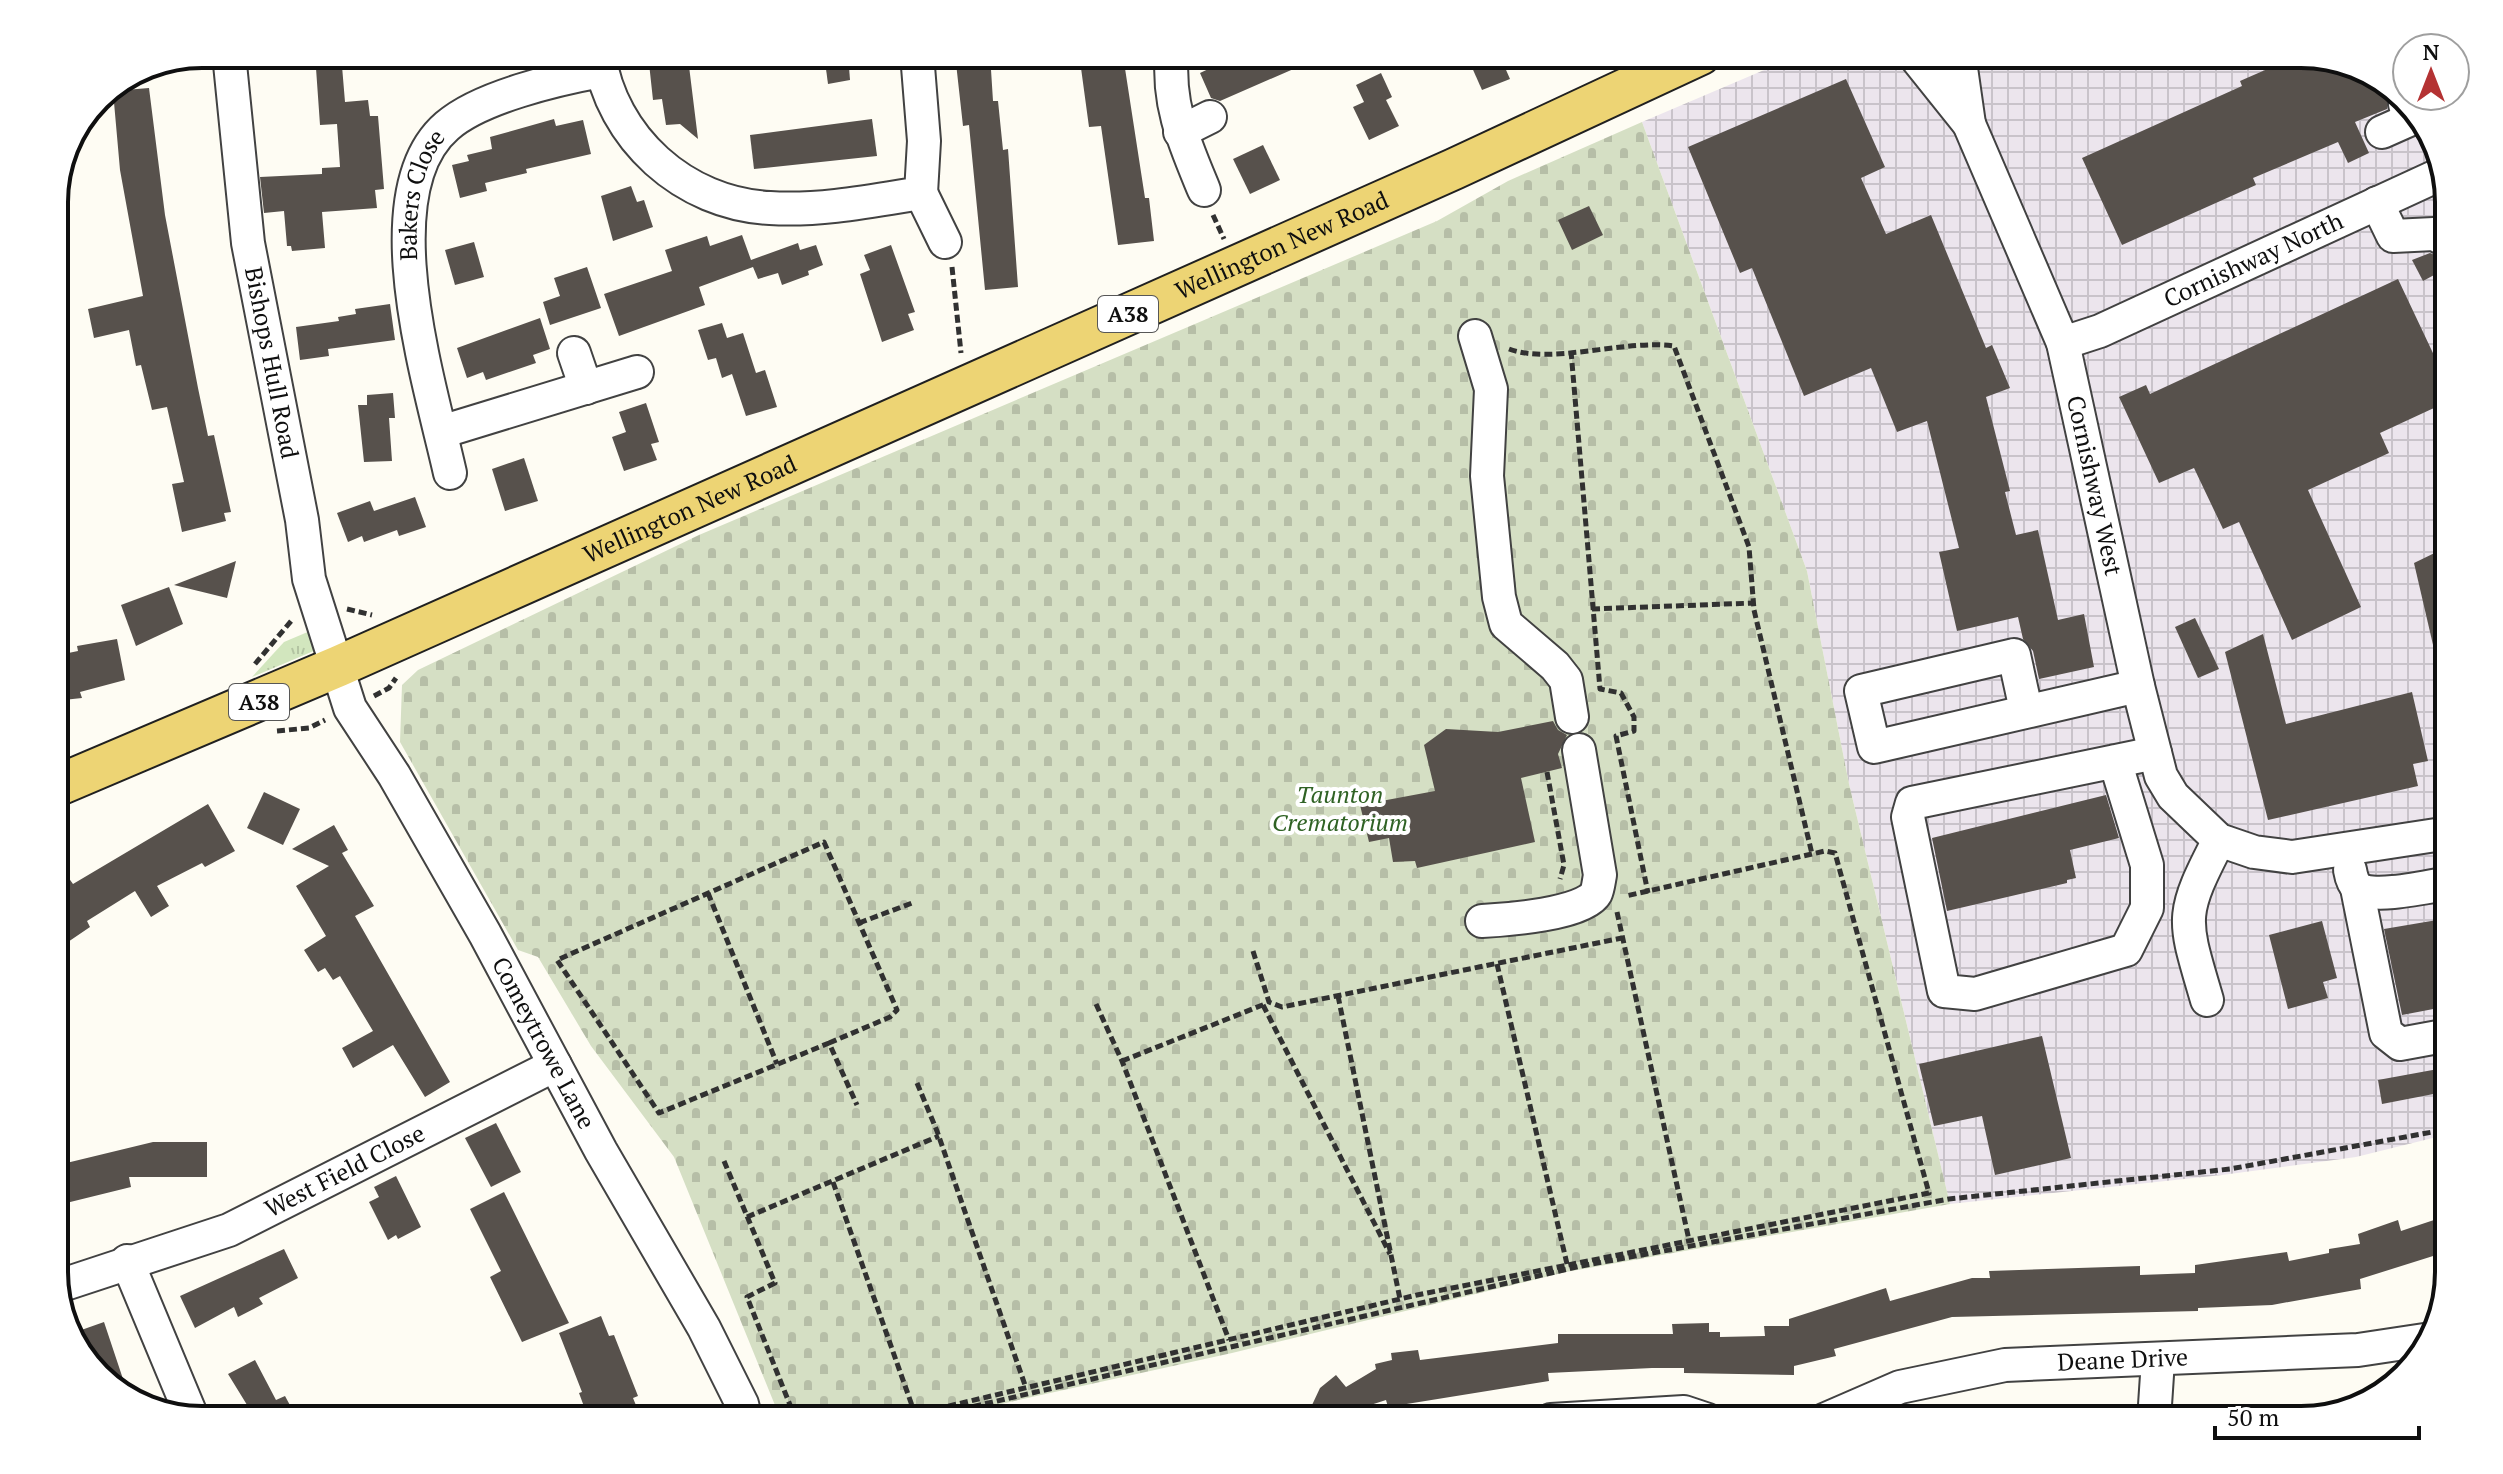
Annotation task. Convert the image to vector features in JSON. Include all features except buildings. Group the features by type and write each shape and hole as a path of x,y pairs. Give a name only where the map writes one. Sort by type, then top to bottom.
{"main road":[{"name":"Wellington New Road","path":"339,666 1670,68"},
{"name":"A38","path":"68,781 339,666"}],"street":[{"name":"Bishops Hull Road","path":"230,68 248,243 302,520 312,590 339,666"},
{"name":"Bakers Close","path":"450,473 410,280 410,194 426,151 446,126 475,107 583,68"},
{"name":"Bakers Close","path":"601,68 609,100 629,134 657,162 685,182 735,204 769,208 828,208 921,193"},
{"path":"918,68 924,141 921,193 945,242"},
{"path":"1171,68 1170,81 1180,132 1204,190"},
{"name":"Cornishway West","path":"1924,68 1969,124"},
{"name":"Cornishway West","path":"1961,68 1969,124 2063,343 2138,686 2161,776 2173,796 2219,840"},
{"path":"1180,132 1210,117"},
{"path":"2382,132 2407,121"},
{"name":"Cornishway North","path":"2063,343 2100,331 2432,178"},
{"path":"2377,203 2393,236 2435,235"},
{"path":"1475,336 1491,389 1487,476 1499,597 1506,624 1555,666 1566,680 1572,717"},
{"path":"574,353 586,388"},
{"path":"441,432 637,372"},
{"path":"2026,710 2014,655 1861,691 1874,747 2138,686"},
{"name":"Comeytrowe Lane","path":"339,666 350,708 409,802 704,1328 742,1406"},
{"path":"1482,921 1507,920 1583,905 1605,894 1579,750"},
{"path":"2115,761 2147,865 2147,908 2126,950 1975,994 1944,991 1908,817 1912,803 2115,761 2155,753"},
{"path":"2207,1000 2187,933 2187,910 2193,889 2219,840 2254,852 2292,857 2435,835"},
{"path":"2345,851 2357,888 2386,1033 2400,1044 2435,1038"},
{"path":"2357,888 2378,893 2435,885"},
{"name":"West Field Close","path":"68,1282 229,1230 555,1065"},
{"path":"127,1261 187,1405"},
{"name":"Deane Drive","path":"1856,1406 1900,1387 2005,1365 2358,1350 2415,1341"},
{"path":"2155,1406 2158,1360"}],"path":[{"path":"1204,190 1237,265"},
{"path":"945,242 951,252 958,342 970,385"},
{"path":"1475,336 1519,353 1648,343 1674,346 1749,547 1754,603 1812,854"},
{"path":"1571,351 1600,689 1621,693 1634,717 1634,731 1616,736 1648,893"},
{"path":"245,673 304,604 312,590 352,611 376,615"},
{"path":"1592,609 1754,603"},
{"path":"1547,772 1564,865 1562,877 1553,887"},
{"path":"824,842 897,1010 890,1017 659,1113 557,960 708,893 824,842"},
{"path":"957,1406 1400,1299 1929,1193 1835,853 1812,854 1648,893 1605,894 1622,938 1689,1240"},
{"path":"708,893 777,1064"},
{"path":"859,923 912,903"},
{"path":"1122,1061 1266,1004 1282,1007 1622,938"},
{"path":"1253,951 1266,1004 1393,1260"},
{"path":"1497,964 1567,1264"},
{"path":"1338,996 1400,1299"},
{"path":"1096,1004 1122,1061 1229,1340"},
{"path":"829,1043 857,1105"},
{"path":"917,1083 939,1136 1026,1388"},
{"path":"964,1406 1581,1266 1949,1199 2230,1169 2435,1132"},
{"path":"747,1217 939,1136"},
{"path":"724,1161 775,1283 747,1297 790,1406"},
{"path":"833,1182 911,1406"}],"shaded area":[{"path":"1769,68 2319,69 2352,78 2391,103 2391,112 2400,112 2425,151 2435,193 2435,1137 2356,1157 2222,1175 1950,1204 1849,784 1807,571 1642,122"}],"green space":[{"name":"Taunton Crematorium","path":"1642,122 1807,571 1849,784 1950,1204 1566,1272 1232,1353 992,1406 775,1406 674,1157 591,1046 538,957 518,950 400,742 402,685 418,670 699,535 1437,221 1508,181"},
{"path":"310,631 316,650 252,677 284,642"}]}
